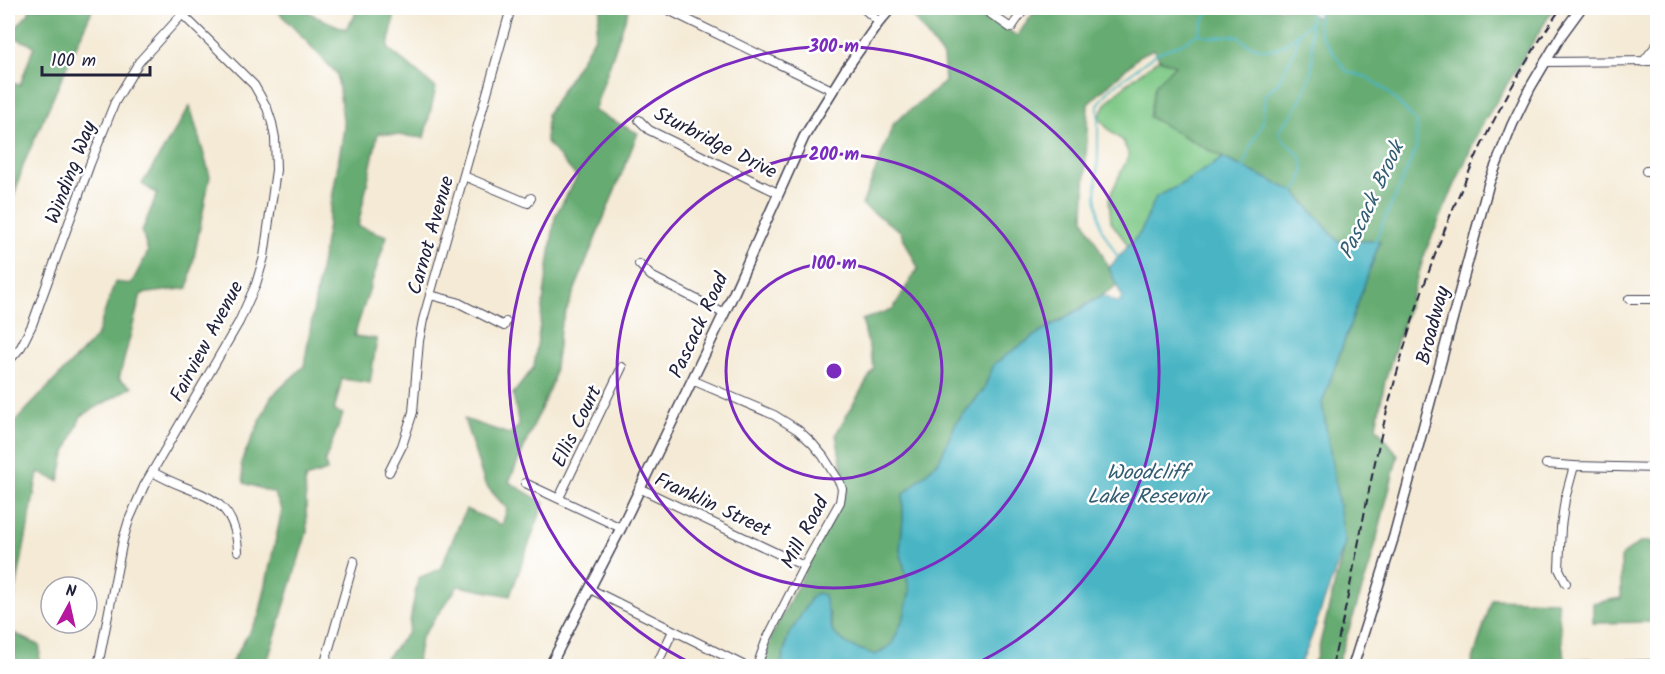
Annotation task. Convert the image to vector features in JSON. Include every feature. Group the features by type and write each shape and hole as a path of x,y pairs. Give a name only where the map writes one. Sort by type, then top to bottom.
{"street":[{"name":"Carnot Avenue","path":"390,472 402,446 413,412 419,341 430,295 511,8"},
{"path":"663,8 832,90"},
{"path":"862,8 879,22"},
{"name":"Pascack Road","path":"550,666 621,528 804,137 832,90 891,8"},
{"path":"982,8 1011,28 1025,8"},
{"name":"Broadway","path":"1353,666 1394,536 1490,183 1512,125 1545,62 1581,8"},
{"name":"Winding Way","path":"8,362 28,335 115,102 139,62 185,11"},
{"name":"Fairview Avenue","path":"98,666 123,540 136,501 249,301 264,257 276,170 275,138 267,108 260,94 185,11"},
{"path":"1642,62 1658,43"},
{"path":"1545,62 1658,62"},
{"name":"Sturbridge Drive","path":"639,120 649,130 778,193"},
{"path":"1646,171 1658,171"},
{"path":"464,176 528,203 531,198"},
{"path":"639,264 651,276 723,313"},
{"path":"430,295 457,302 504,326 506,322"},
{"path":"1629,299 1658,299"},
{"name":"Ellis Court","path":"559,498 622,367"},
{"name":"Mill Road","path":"692,380 787,422 812,443 840,483 842,496 840,502 766,641 757,666"},
{"path":"1546,464 1658,468"},
{"path":"1566,583 1559,569 1561,527 1565,499 1574,466"},
{"path":"153,472 208,496 224,508 234,524 238,551"},
{"path":"525,483 621,528"},
{"name":"Franklin Street","path":"639,488 804,566"},
{"path":"324,666 354,561"},
{"path":"590,589 745,666"},
{"path":"656,666 672,631"},
{"path":"1570,666 1658,664"}],"green space":[{"path":"30,8 93,8 24,163 8,215 8,82 20,85 34,46 9,35 29,13"},
{"path":"275,8 302,8 345,29 354,18 356,8 396,8 388,48 436,88 424,138 378,133 358,226 387,236 354,336 377,339 370,383 342,379 334,411 343,414 325,461 327,471 305,478 307,532 266,666 229,666 259,616 282,510 274,493 244,483 241,462 271,397 304,366 344,128 337,74"},
{"path":"601,8 629,8 594,111 638,133 561,324 553,381 509,482 544,503 510,596 458,586 421,638 417,661 428,666 379,666 408,633 418,578 440,569 466,509 502,525 507,509 485,484 464,419 509,434 519,426 513,394 534,367 555,216 577,177 546,142 547,114 594,39"},
{"path":"910,8 976,8 1017,36 1037,8 1309,8 1308,11 1318,19 1321,8 1554,8 1480,128 1426,250 1385,381 1376,427 1398,455 1370,565 1337,666 1311,666 1316,659 1345,543 1322,403 1380,241 1338,241 1297,193 1223,158 1149,117 1155,85 1175,65 1159,59 1154,49 1141,55 1088,104 1084,219 1117,286 1033,337 994,364 983,391 956,423 939,461 903,495 900,550 910,591 904,617 892,644 876,655 850,646 833,633 829,612 787,639 781,666 763,666 771,637 846,492 836,434 874,368 862,320 893,309 918,268 900,231 862,205 894,123 945,82 943,57 908,10"},
{"path":"1159,59 1176,65 1150,117 1223,158 1295,192 1338,241 1145,280 1125,241 1111,222 1109,198 1129,155 1123,141 1098,118 1108,101"},
{"path":"190,106 210,176 188,288 141,294 119,379 132,387 81,416 64,458 59,481 38,472 8,630 8,429 96,337 115,282 131,284 148,252 142,231 157,194 142,184"},
{"path":"1657,541 1657,622 1593,623 1593,603 1621,598 1621,556 1641,542"},
{"path":"1492,599 1557,601 1565,666 1471,666"},
{"path":"8,630 40,646 39,666 18,666 12,646 8,646"}],"water":[{"name":"Woodcliff Lake Resevoir","path":"1223,158 1295,192 1338,241 1380,241 1322,403 1345,543 1299,666 781,666 787,639 812,596 817,593 824,595 833,633 850,646 876,655 892,644 904,617 910,591 900,550 903,495 939,461 956,423 983,391 994,364 1033,337 1103,295 1118,303 1122,297 1109,268 1140,233 1156,197"}],"waterway":[{"name":"Pascack Brook","path":"1119,259 1101,228 1096,196 1098,105 1110,89 1157,53 1181,44 1198,34 1209,8"},
{"path":"1293,193 1300,183 1304,169 1300,155 1286,143 1279,133 1299,102 1311,74 1313,58 1311,8"},
{"name":"Pascack Brook","path":"1317,8 1319,32 1347,72 1367,77 1383,88 1417,123 1416,150 1374,243"},
{"path":"1198,34 1210,37 1235,36 1250,45 1268,49 1290,41 1310,22"},
{"path":"1243,170 1250,147 1262,125 1265,95 1277,84 1295,50 1299,33"}],"railway":[{"path":"1332,666 1383,427 1413,317 1453,209 1476,157 1502,105 1561,8"}]}
